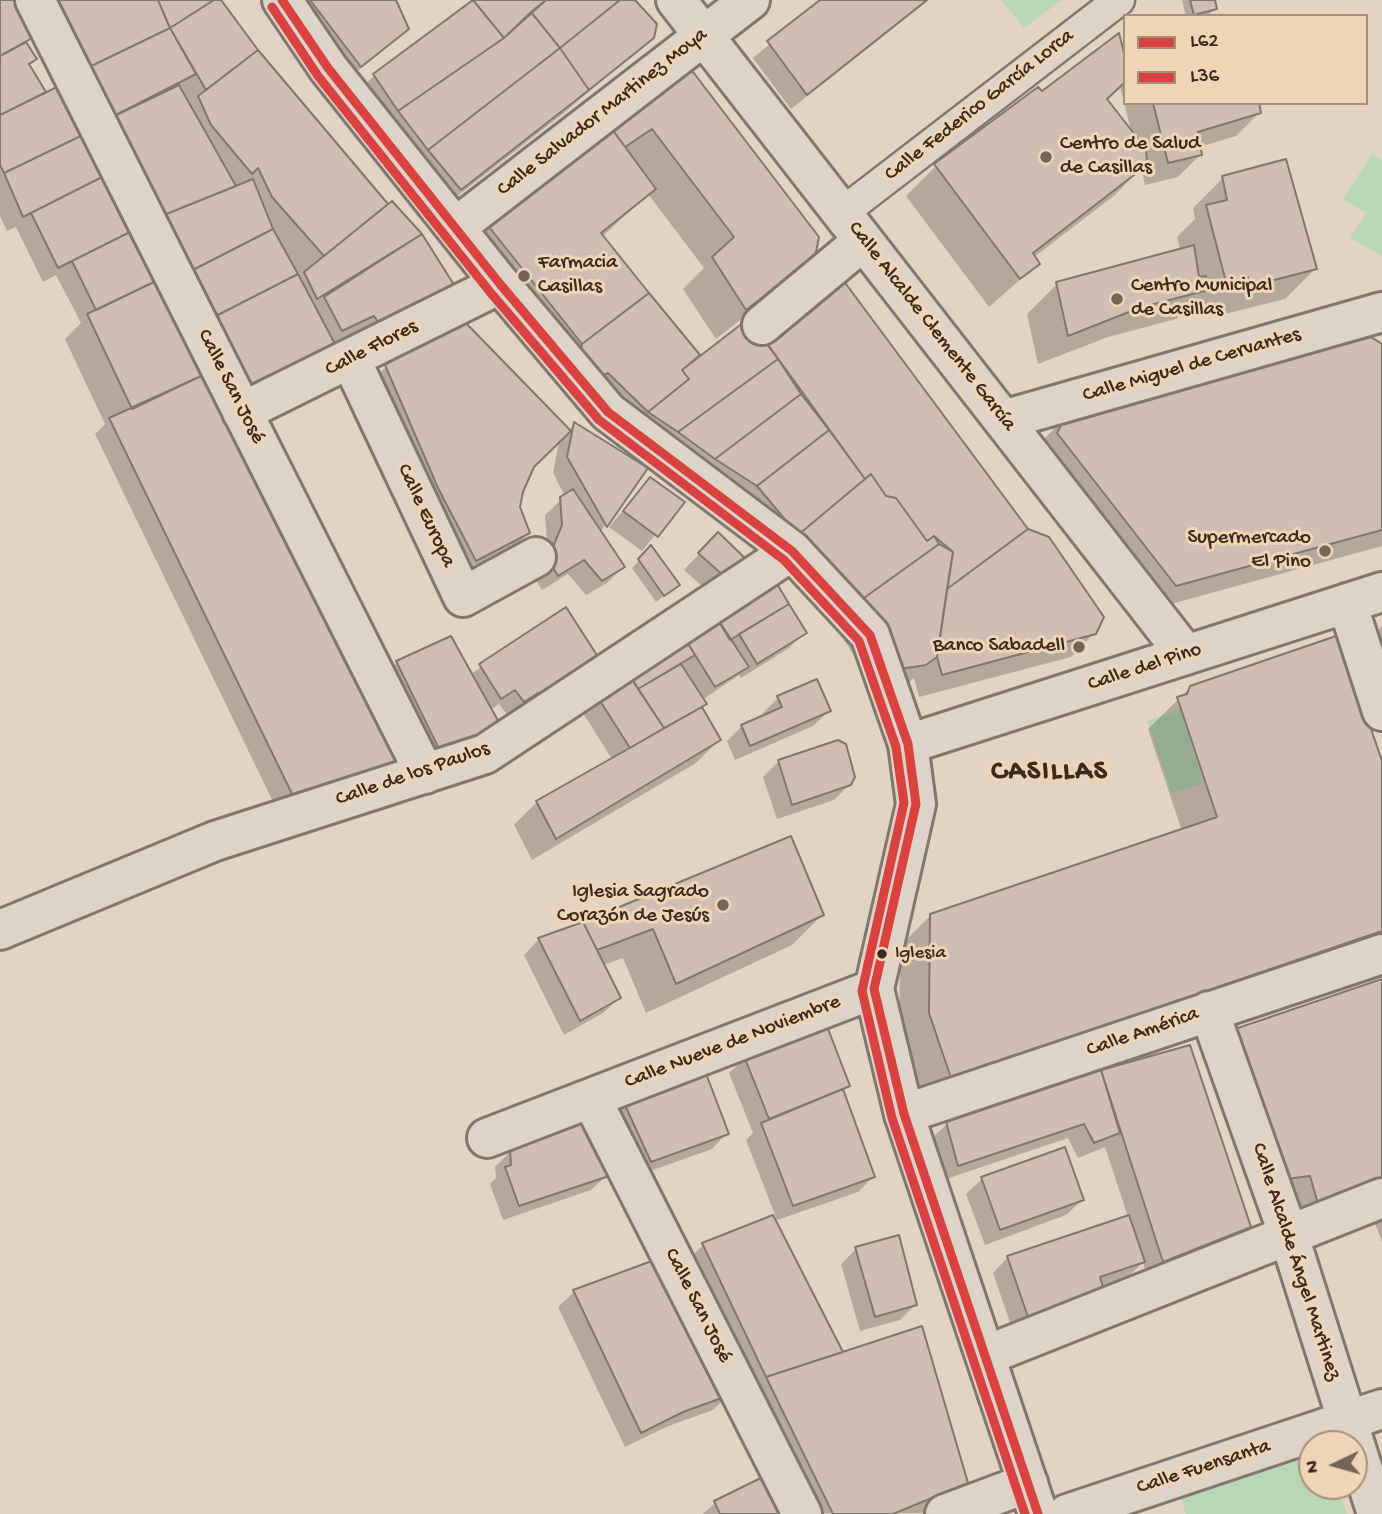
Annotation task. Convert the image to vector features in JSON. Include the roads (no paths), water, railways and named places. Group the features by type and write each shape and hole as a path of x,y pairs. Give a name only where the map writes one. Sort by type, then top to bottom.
{"street":[{"name":"Calle San José","path":"35,0 425,774"},
{"path":"282,0 328,68 500,284 608,412 792,551 870,635 908,744 916,804 874,989 904,1114 1033,1498 945,1514"},
{"name":"Calle Alcalde Clemente García","path":"676,0 1185,655"},
{"name":"Calle Salvador Martinez Moya","path":"456,227 750,0"},
{"name":"Calle Federico García Lorca","path":"762,325 852,227 1119,0"},
{"name":"Calle Flores","path":"242,412 500,284"},
{"name":"Calle Miguel de Cervantes","path":"1003,420 1382,312"},
{"name":"Calle Europa","path":"351,360 463,597 536,557"},
{"name":"Calle de los Paulos","path":"0,930 215,841 485,754 792,551"},
{"path":"1364,597 1382,711"},
{"name":"Calle del Pino","path":"908,744 1364,597"},
{"name":"Calle América","path":"904,1114 1382,954"},
{"name":"Calle Nueve de Noviembre","path":"487,1138 874,989"},
{"name":"Calle Alcalde Ángel Martinez","path":"1209,1011 1289,1236 1364,1414 1377,1514"},
{"name":"Calle San José","path":"591,1098 803,1514"},
{"path":"987,1355 1382,1198"},
{"name":"Calle Fuensanta","path":"1067,1514 1364,1414"}],"place":[{"name":"Centro de Salud de Casillas","path":"1046,157"},
{"name":"Farmacia Casillas","path":"524,276"},
{"name":"Centro Municipal de Casillas","path":"1117,299"},
{"name":"Supermercado El Pino","path":"1325,551"},
{"name":"Banco Sabadell","path":"1079,647"},
{"name":"Iglesia Sagrado Corazón de Jesús","path":"723,905"},
{"name":"Iglesia","path":"882,954"}],"district":[{"name":"CASILLAS","path":"1050,774"}]}
